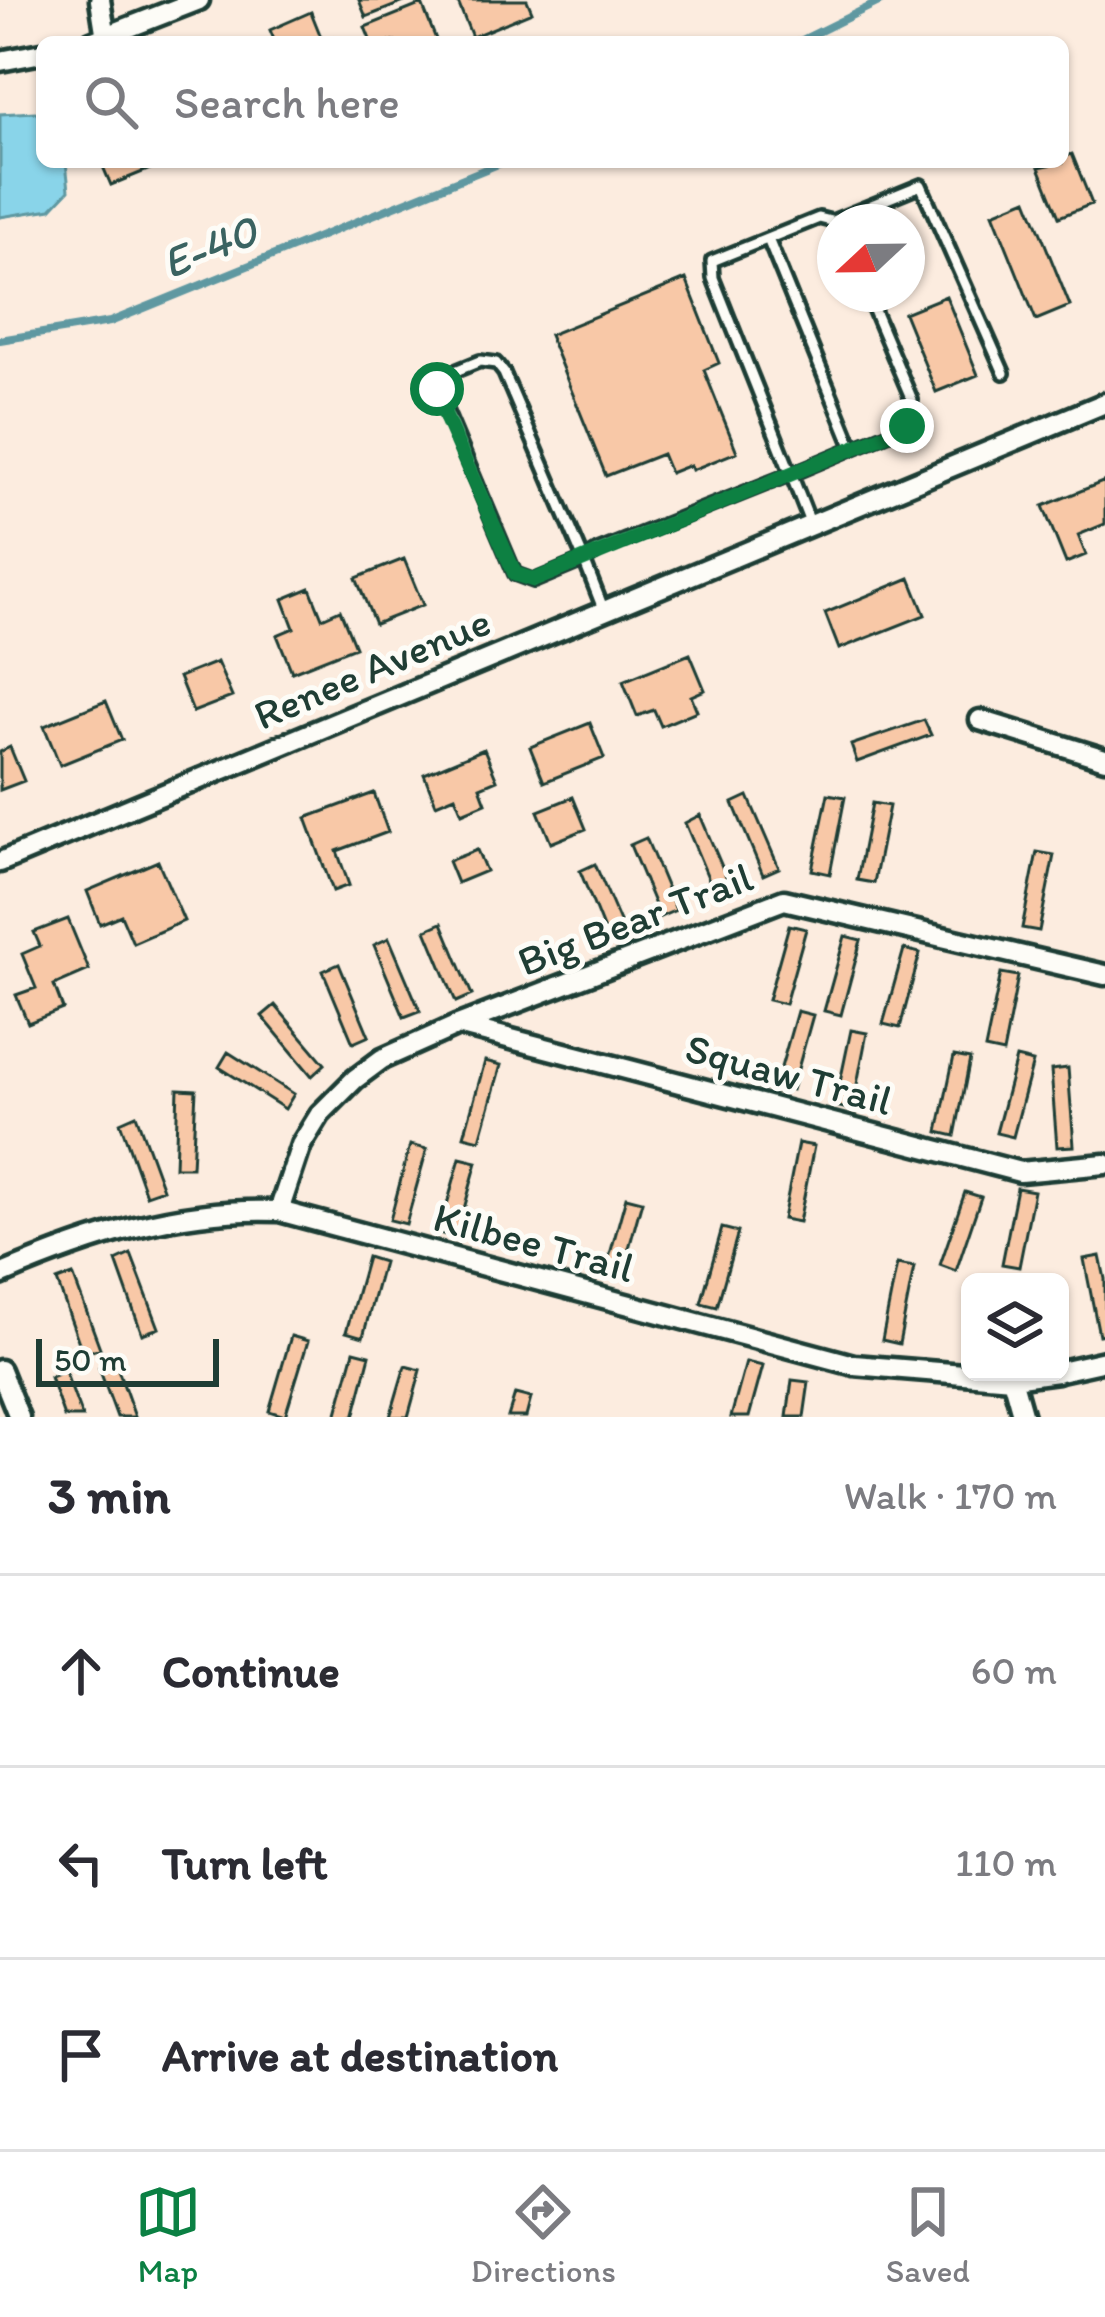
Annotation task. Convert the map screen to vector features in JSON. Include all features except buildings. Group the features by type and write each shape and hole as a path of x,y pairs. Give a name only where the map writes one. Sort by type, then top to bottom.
{"street":[{"path":"99,36 100,0"},
{"path":"109,36 199,0"},
{"path":"0,61 36,54"},
{"name":"Renee Avenue","path":"0,862 1105,403"},
{"path":"980,720 1105,759"},
{"name":"Big Bear Trail","path":"279,1210 301,1145 336,1098 382,1059 458,1025 784,900 1105,975"},
{"name":"Squaw Trail","path":"458,1025 1020,1172 1105,1164"},
{"name":"Kilbee Trail","path":"0,1275 69,1246 152,1221 233,1209 279,1210 854,1365 961,1374"},
{"name":"Kilbee Trail","path":"1069,1369 1105,1361"},
{"path":"0,1370 19,1417"},
{"path":"1013,1381 1023,1417"}],"lane":[{"path":"876,204 921,185 1004,373"},
{"path":"811,525 712,278 712,261 817,219"},
{"path":"768,238 853,448"},
{"path":"604,611 584,560 504,373 496,363 481,361 448,374 437,389 447,420 515,574 534,580 584,560 907,426 913,400 875,312"}],"water":[{"path":"35,112 36,168 67,168 69,190 51,209 0,217 0,114"}],"waterway":[{"name":"E-40","path":"810,36 883,0"},
{"name":"E-40","path":"0,340 110,322 488,168"}],"route":[{"path":"437,389 515,574 534,580 907,426"}]}
